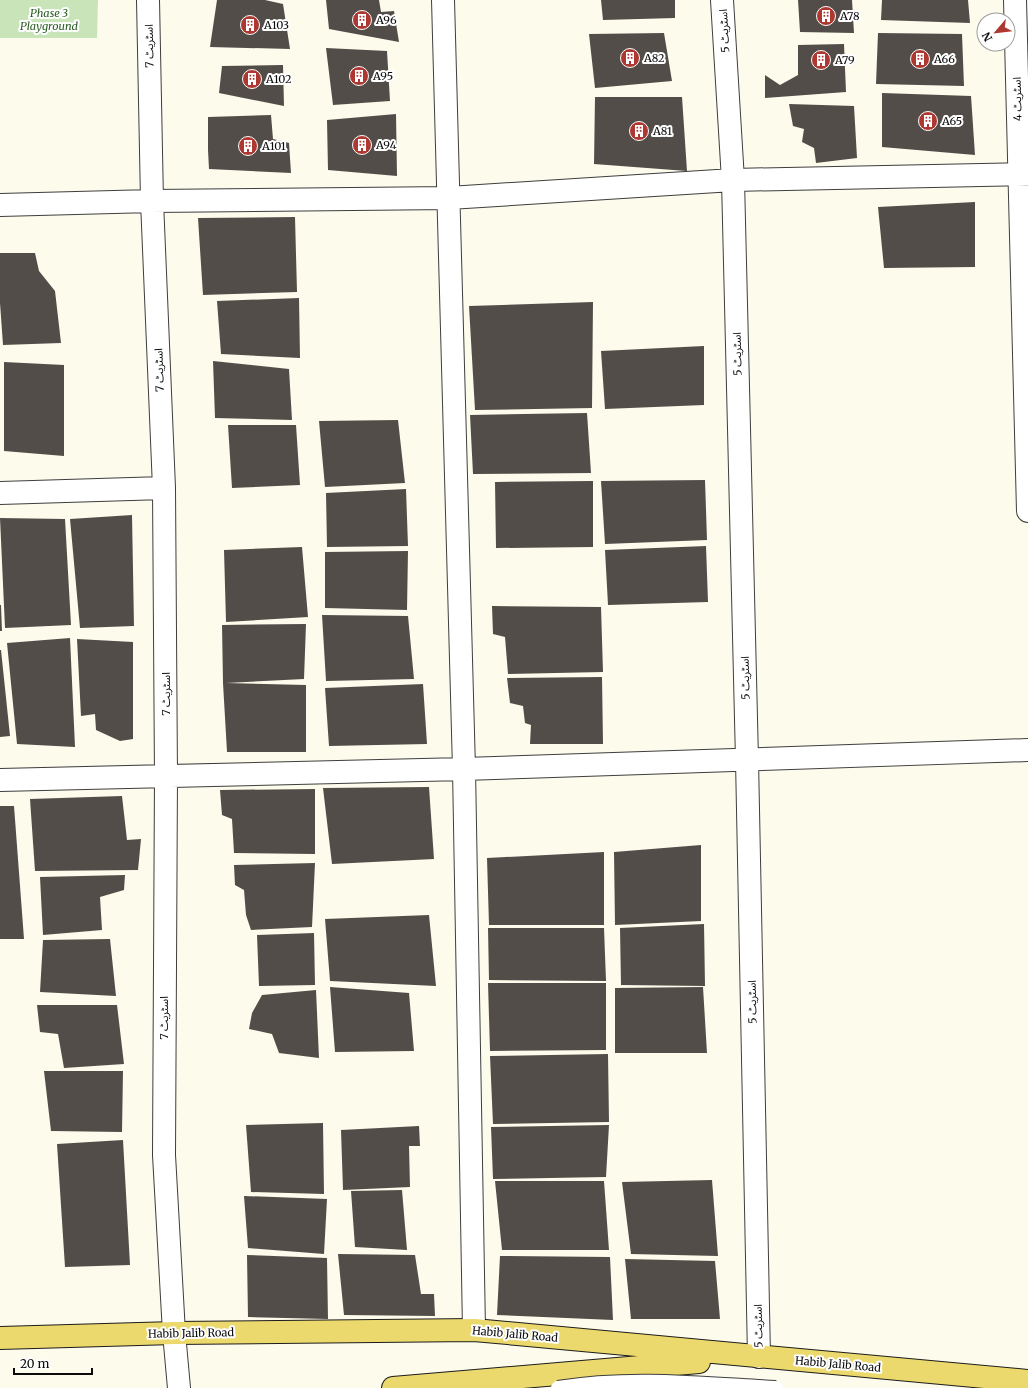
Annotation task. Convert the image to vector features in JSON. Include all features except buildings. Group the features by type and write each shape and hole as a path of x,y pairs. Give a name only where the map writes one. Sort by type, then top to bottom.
{"main road":[{"name":"Habib Jalib Road","path":"0,1338 174,1333 474,1330 1028,1381"},
{"path":"393,1388 759,1357"},
{"path":"633,1367 638,1388"}],"street":[{"name":"اسٹریٹ 7","path":"148,0 152,201 164,488 166,776 164,1155 174,1333 179,1388"},
{"path":"443,0 464,769 474,1330"},
{"name":"اسٹریٹ 5","path":"722,0 733,180 759,1357"},
{"name":"اسٹریٹ 4","path":"1015,0 1024,174 1028,511"},
{"path":"0,205 152,201 449,198 733,180 1024,174"},
{"path":"0,493 164,488"},
{"path":"0,780 464,769 1028,750"}],"lane":[{"path":"558,1388 587,1383 656,1381 776,1388"}],"green space":[{"name":"Phase 3 Playground","path":"0,0 98,0 97,38 0,38"}],"place":[{"name":"A78","path":"826,16"},
{"name":"A96","path":"362,20"},
{"name":"A103","path":"250,25"},
{"name":"A82","path":"630,58"},
{"name":"A66","path":"920,59"},
{"name":"A79","path":"821,60"},
{"name":"A95","path":"359,76"},
{"name":"A102","path":"252,79"},
{"name":"A65","path":"928,121"},
{"name":"A81","path":"639,131"},
{"name":"A94","path":"362,145"},
{"name":"A101","path":"248,146"}]}
